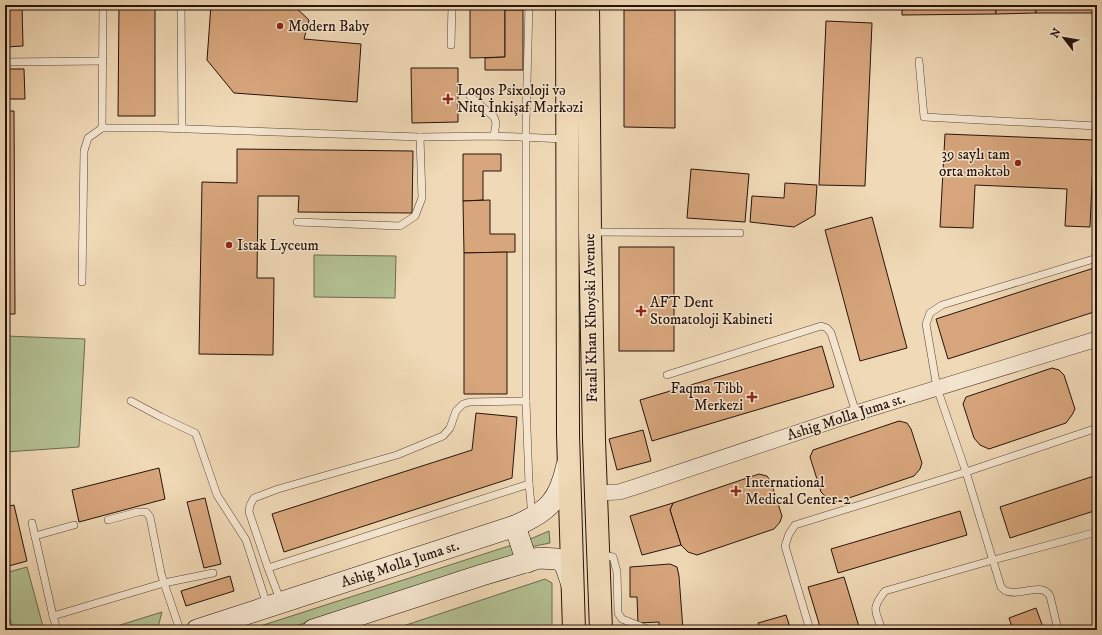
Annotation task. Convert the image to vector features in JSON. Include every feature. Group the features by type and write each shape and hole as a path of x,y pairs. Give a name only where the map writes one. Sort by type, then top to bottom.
{"main road":[{"name":"Fatali Khan Khoyski Avenue","path":"567,5 569,458 572,587"},
{"name":"Fatali Khan Khoyski Avenue","path":"588,5 590,232 596,493 601,630"},
{"name":"Ashig Molla Juma st.","path":"197,630 524,523 542,513 558,495 569,458"},
{"path":"524,523 527,562"},
{"path":"313,630 539,558 557,559 563,562 566,567 572,587 574,630"}],"street":[{"name":"Ashig Molla Juma st.","path":"596,493 618,492 635,487 856,413 1097,339"}],"lane":[{"path":"102,128 103,5"},
{"path":"181,5 182,129"},
{"path":"451,45 452,5"},
{"path":"524,523 529,484 526,401 526,137 529,5"},
{"path":"5,62 103,60"},
{"path":"919,61 924,117 1097,126"},
{"path":"470,96 494,117 496,122 494,136"},
{"path":"82,282 84,151 88,138 102,128 160,128 420,137 494,136 567,139"},
{"path":"297,222 400,226 415,216 422,198 420,137"},
{"path":"590,232 740,233"},
{"path":"1058,630 1050,596 1047,591 1041,589 1014,593 1006,591 1001,587 966,472 937,388 926,324 930,313 942,305 1097,258"},
{"path":"667,375 821,326 827,328 832,333 856,413"},
{"path":"131,401 195,433 217,494 246,540 274,605"},
{"path":"274,605 268,568 249,512 250,505 254,498 278,489 397,455 443,436 450,428 456,412 463,404 470,402 526,401"},
{"path":"810,630 785,546 789,534 795,525 966,472 1097,428"},
{"path":"268,568 529,484"},
{"path":"108,520 138,512 146,512 150,517 161,573 180,630"},
{"path":"32,523 57,630"},
{"path":"35,536 74,525"},
{"path":"882,630 875,609 878,600 884,591 1097,532"},
{"path":"599,556 613,557 615,562 617,572 618,613 622,620 650,630"},
{"path":"53,616 164,582 213,573"}],"green space":[{"path":"314,255 396,256 395,298 314,297"},
{"path":"5,336 85,339 79,447 5,452"},
{"path":"549,531 550,543 530,547 528,540"},
{"path":"512,545 515,555 283,630 248,630"},
{"path":"27,567 44,630 13,630 5,601 5,573"},
{"path":"545,579 552,583 552,630 391,630"},
{"path":"162,612 158,627 150,630 104,630"}],"building":[{"path":"5,5 22,5 23,46 5,47"},
{"path":"119,5 155,5 155,116 118,116"},
{"path":"211,5 293,5 309,20 304,39 361,44 357,102 234,93 207,60"},
{"path":"470,5 505,5 505,57 470,58"},
{"path":"902,5 996,5 996,14 902,15"},
{"path":"996,5 1036,5 1036,13 996,14"},
{"path":"1036,5 1097,5 1097,13 1036,13"},
{"path":"505,10 523,10 523,70 485,70 485,58 505,57"},
{"path":"624,10 675,10 675,128 624,127"},
{"path":"826,21 872,23 865,186 819,185"},
{"path":"411,68 458,68 458,122 412,123"},
{"path":"5,69 24,69 25,99 5,99"},
{"path":"5,111 14,111 15,314 5,314"},
{"name":"39 saylı tam orta məktəb","path":"945,134 1094,140 1090,227 1065,226 1067,189 975,185 973,228 940,227"},
{"name":"Istak Lyceum","path":"237,149 413,151 412,213 298,212 299,196 258,196 257,278 274,278 273,355 199,354 202,182 237,183"},
{"path":"463,154 501,154 501,171 483,171 483,200 463,201"},
{"path":"691,169 749,174 745,222 687,218"},
{"path":"785,183 817,185 815,215 794,227 750,222 752,196 784,198"},
{"path":"490,200 490,234 515,234 515,252 464,253 463,201"},
{"path":"872,217 907,348 860,361 825,230"},
{"path":"619,247 674,247 674,351 619,351"},
{"path":"507,252 507,394 464,394 464,253"},
{"path":"1097,267 1097,311 948,359 936,319"},
{"path":"822,346 834,387 652,441 640,400"},
{"path":"1052,368 1059,370 1064,375 1075,409 1066,423 989,449 980,445 974,438 963,404 966,397"},
{"path":"476,413 517,417 512,478 284,552 272,514 472,450"},
{"path":"899,421 907,423 911,429 922,463 920,469 914,476 837,502 828,499 821,492 810,457 813,450"},
{"path":"643,430 651,461 617,470 609,439"},
{"path":"159,468 165,499 79,522 72,490"},
{"path":"759,474 767,476 771,482 782,516 780,522 774,529 697,555 688,552 681,545 670,510 673,503"},
{"path":"1097,475 1097,510 1010,538 1000,507"},
{"path":"205,498 221,564 204,568 187,502"},
{"path":"673,503 670,510 681,545 642,555 630,516"},
{"path":"14,505 27,561 5,567 5,507"},
{"path":"960,511 967,535 838,573 831,549"},
{"path":"670,564 677,567 679,576 683,630 659,630 659,622 638,623 637,597 630,597 630,567"},
{"path":"230,576 234,591 186,606 181,591"},
{"path":"844,577 860,630 821,630 808,587"},
{"path":"1036,608 1044,630 1013,630 1009,618"},
{"path":"786,615 791,630 760,630 758,623"}],"place":[{"name":"Modern Baby","path":"280,26"},
{"name":"Loqos Psixoloji və Nitq İnkişaf Mərkəzi","path":"448,99"},
{"name":"39 saylı tam orta məktəb","path":"1018,163"},
{"name":"Istak Lyceum","path":"229,245"},
{"name":"AFT Dent Stomatoloji Kabineti","path":"641,311"},
{"name":"Faqma Tibb Merkezi","path":"752,397"},
{"name":"International Medical Center-2","path":"736,491"}]}
